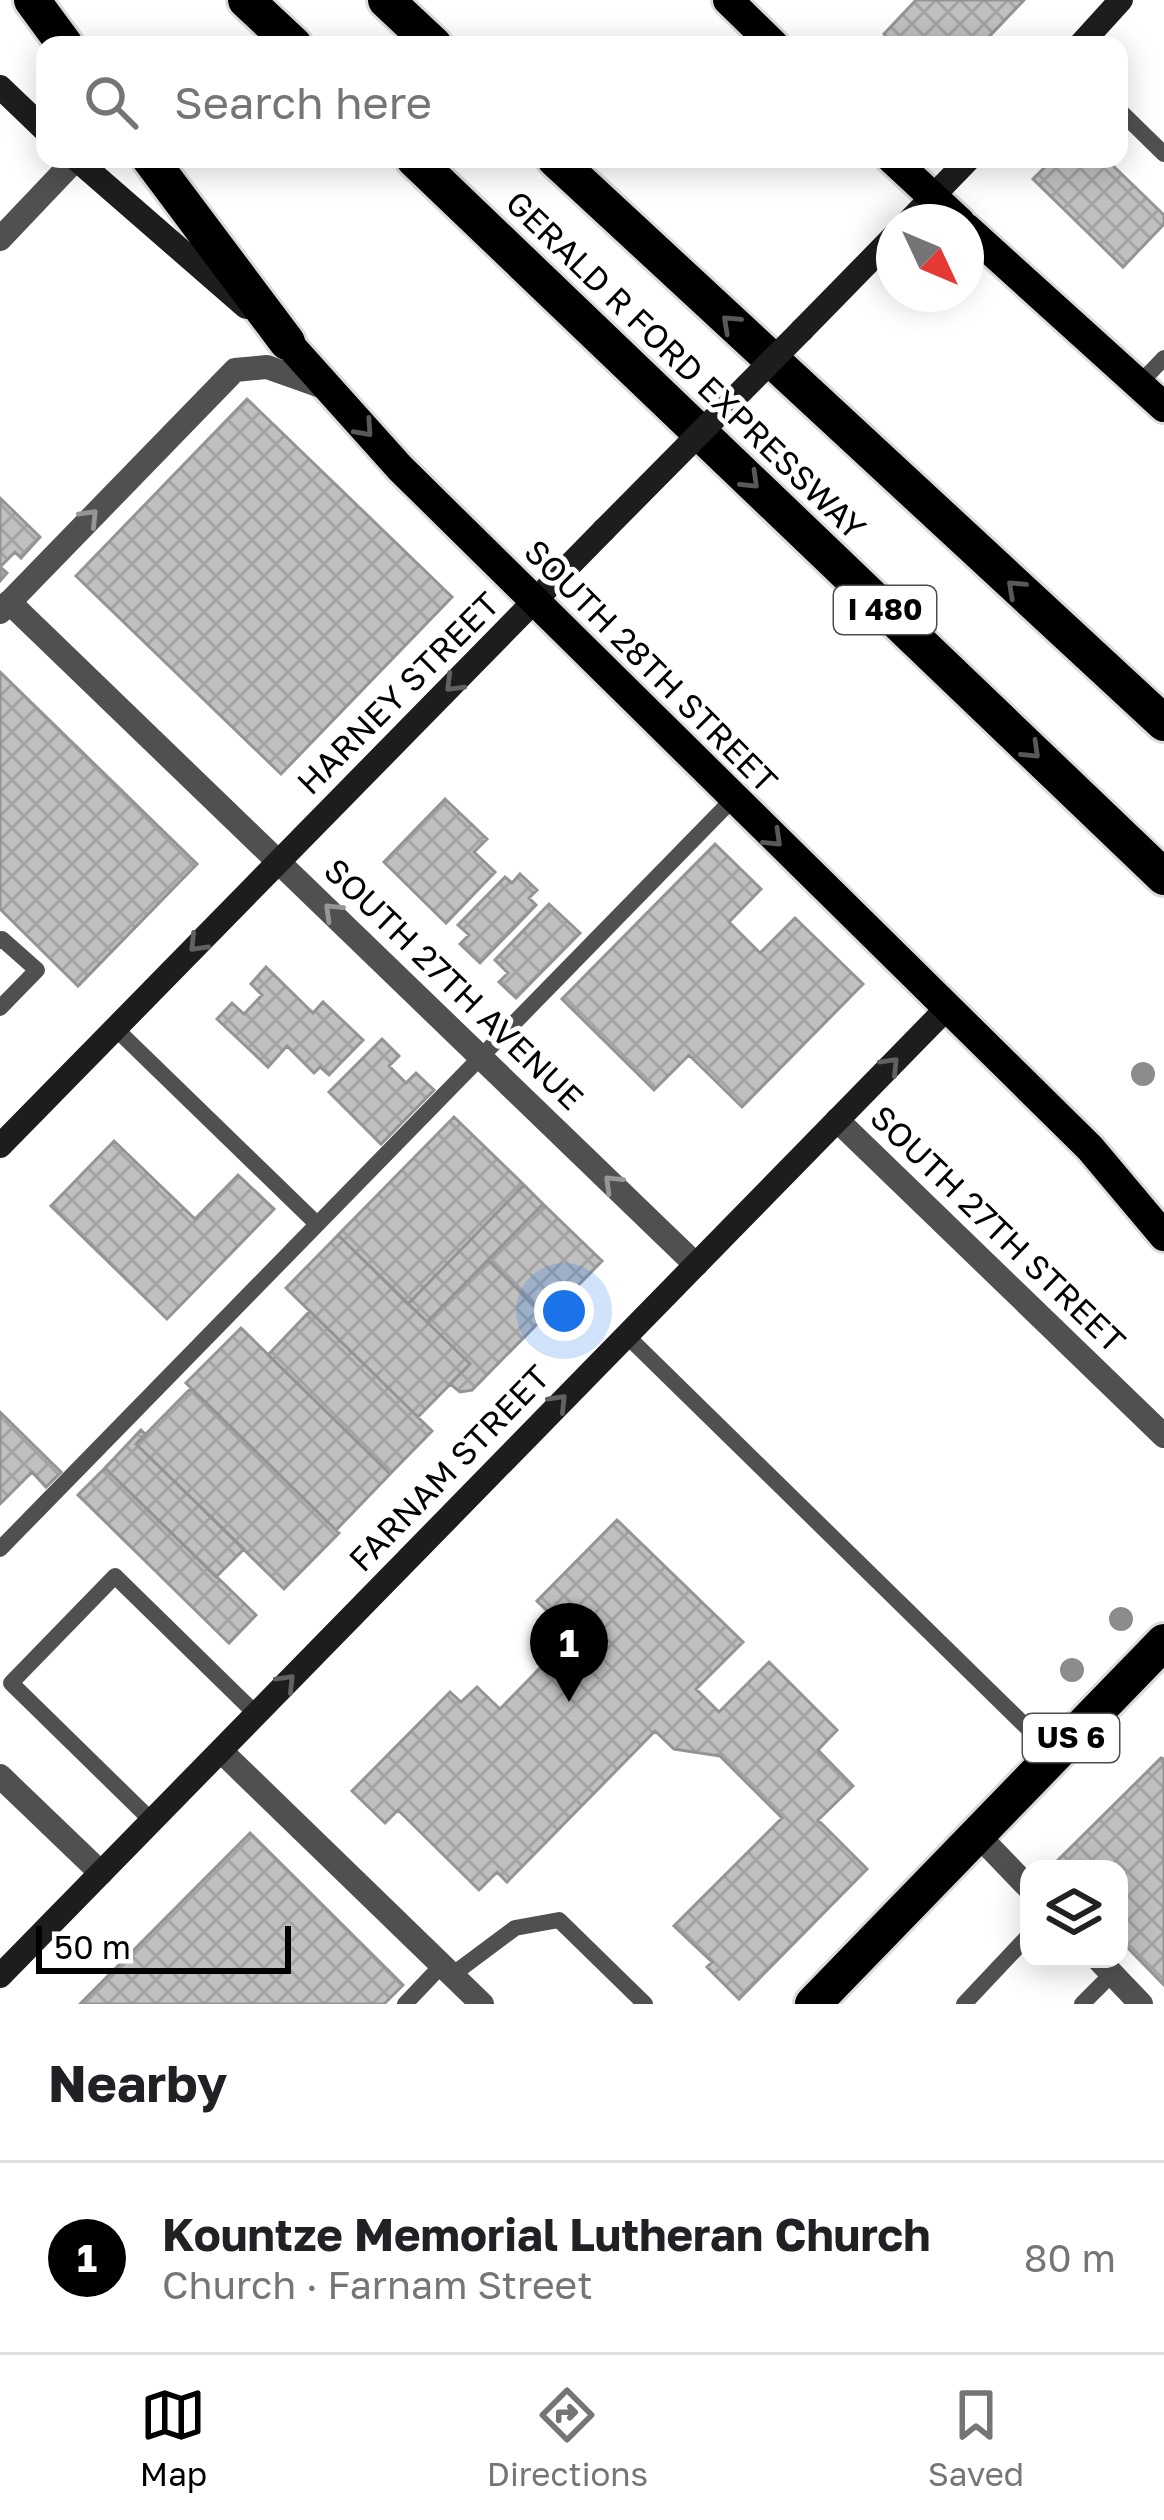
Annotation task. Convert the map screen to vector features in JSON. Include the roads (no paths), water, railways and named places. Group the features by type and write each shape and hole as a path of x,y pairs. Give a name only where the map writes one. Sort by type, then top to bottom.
{"highway":[{"path":"32,0 58,36"},
{"path":"246,0 284,36"},
{"path":"386,0 424,36"},
{"path":"157,168 287,342"},
{"name":"GERALD R FORD EXPRESSWAY","path":"423,168 1164,878"},
{"name":"GERALD R FORD EXPRESSWAY","path":"565,168 1164,723"},
{"name":"US 6","path":"813,2004 1164,1642"}],"main road":[{"path":"728,0 765,36"},
{"path":"1088,36 1121,0"},
{"path":"0,87 36,121"},
{"name":"SOUTH 28TH STREET","path":"86,168 287,342 400,468 1090,1148 1164,1236"},
{"path":"901,168 939,204"},
{"path":"926,204 960,168"},
{"path":"984,244 1164,407"},
{"name":"HARNEY STREET","path":"0,1146 876,255"},
{"name":"FARNAM STREET","path":"0,1976 947,1008"}],"street":[{"path":"0,239 67,168"},
{"path":"4,607 235,370 267,367 329,389"},
{"name":"SOUTH 27TH AVENUE","path":"4,607 278,861 696,1264"},
{"name":"SOUTH 27TH STREET","path":"837,1120 1164,1436"},
{"path":"221,1750 482,2004"},
{"path":"0,1776 101,1873"},
{"path":"977,1834 1020,1879"},
{"path":"1107,1968 1141,2004"}],"lane":[{"path":"1128,119 1164,154"},
{"path":"1139,384 1164,358"},
{"path":"0,1549 734,799"},
{"path":"0,941 37,970 0,1008"},
{"path":"115,1028 317,1224"},
{"path":"625,1334 1054,1755"},
{"path":"152,1821 11,1684 40,1653 115,1576 256,1714"},
{"path":"405,2004 447,1970 514,1928 559,1920 645,2004"},
{"path":"964,2004 1020,1945"},
{"path":"1082,2004 1104,1968"}],"place":[{"name":"Kountze Memorial Lutheran Church","path":"569,1702"}]}
